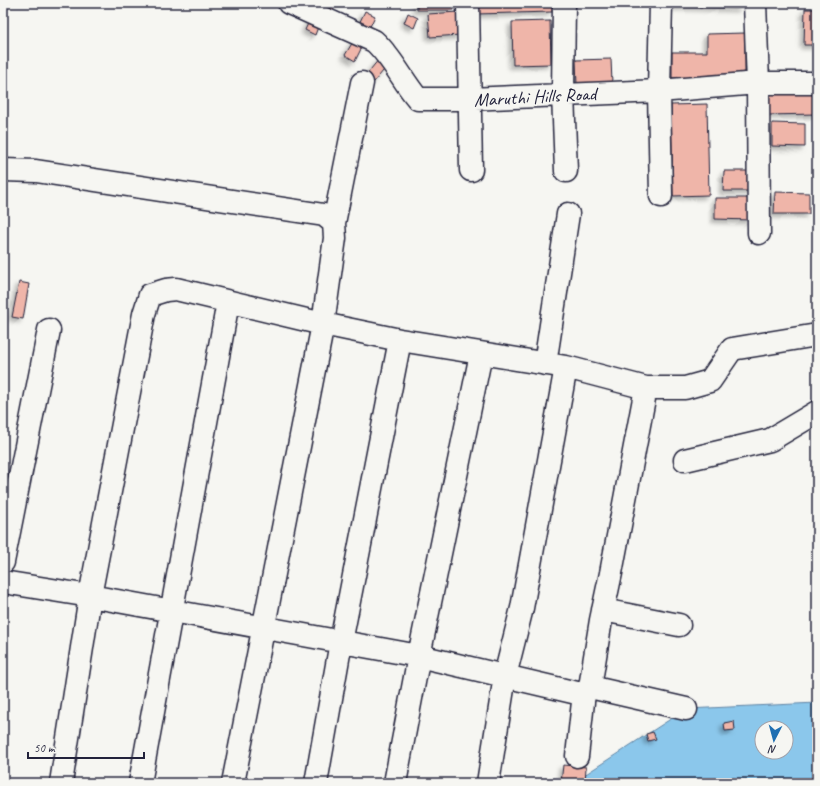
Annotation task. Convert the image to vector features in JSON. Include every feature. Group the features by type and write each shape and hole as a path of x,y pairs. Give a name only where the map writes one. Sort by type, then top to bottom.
{"street":[{"name":"Maruthi Hills Road","path":"289,3 374,41 383,49 410,90 418,98 470,99 659,91 758,83 817,83"},
{"path":"468,3 471,170"},
{"path":"564,3 563,94 566,171"},
{"path":"661,3 659,91 661,196"},
{"path":"755,3 758,83 759,233"},
{"path":"233,783 323,324 335,238 334,223 362,83"},
{"path":"3,170 36,171 324,215 334,223"},
{"path":"545,364 568,214"},
{"path":"61,783 90,596 144,314 150,295 166,290 176,289 323,324 400,340 566,368 646,388 685,388 710,381 732,348 817,335"},
{"path":"140,783 228,302"},
{"path":"3,562 49,330"},
{"path":"316,783 341,642 400,340"},
{"path":"395,783 419,656 481,354"},
{"path":"488,783 505,676 522,608 566,368"},
{"path":"577,756 587,690 646,388"},
{"path":"685,460 770,440 817,412"},
{"path":"3,582 171,610 419,656 577,693 587,690 686,709"},
{"path":"603,610 679,625"}],"water":[{"path":"817,703 817,783 572,783 686,709"}],"building":[{"path":"311,3 336,3 333,11"},
{"path":"417,3 453,3 454,10 417,10"},
{"path":"476,3 552,3 552,12 476,14"},
{"path":"667,3 742,3 742,8 667,6"},
{"path":"805,9 817,9 817,45 804,45"},
{"path":"365,11 375,16 367,33 357,28"},
{"path":"458,12 460,35 430,37 428,14"},
{"path":"408,13 418,18 414,28 404,23"},
{"path":"312,15 321,19 315,35 305,30"},
{"path":"550,21 551,64 513,65 512,22"},
{"path":"745,33 745,77 672,78 672,52 707,52 707,34"},
{"path":"354,40 363,45 355,61 345,55"},
{"path":"379,59 388,65 374,82 366,75"},
{"path":"611,59 612,83 577,85 576,60"},
{"path":"767,91 817,91 817,114 766,115"},
{"path":"707,104 709,195 673,196 671,105"},
{"path":"772,123 805,124 805,147 772,146"},
{"path":"724,171 752,171 752,191 723,191"},
{"path":"775,192 809,193 809,214 774,214"},
{"path":"715,198 751,198 751,220 715,219"},
{"path":"19,282 29,284 23,319 12,317"},
{"path":"734,721 735,730 725,731 724,723"},
{"path":"653,732 656,739 648,741 646,734"},
{"path":"563,765 586,767 585,783 561,783"}]}
